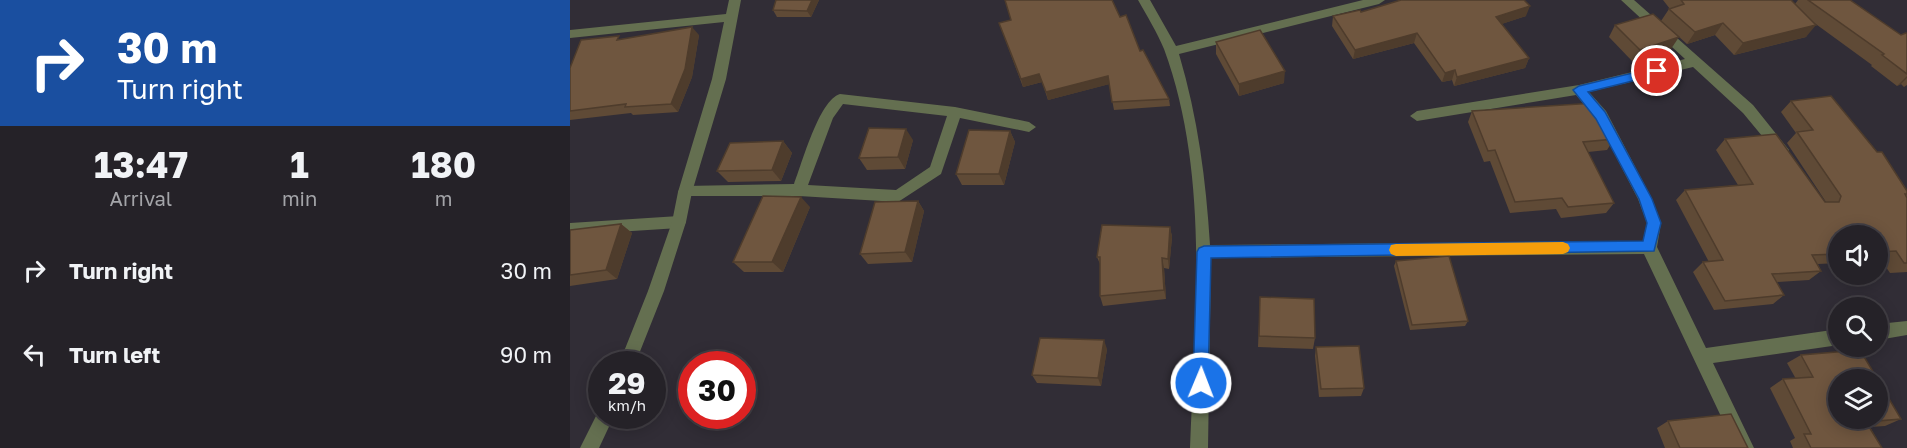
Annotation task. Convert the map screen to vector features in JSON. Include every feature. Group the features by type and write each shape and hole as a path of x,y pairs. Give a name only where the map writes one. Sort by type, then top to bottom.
{"street":[{"path":"632,351 656,291 678,222 719,79 735,0"},
{"path":"1144,0 1172,52 1190,124 1204,252 1199,448"},
{"path":"1172,52 1379,0"},
{"path":"1627,0 1748,109 1791,162"},
{"path":"570,34 733,17"},
{"path":"1418,116 1579,90 1697,61"},
{"path":"1579,90 1600,116 1645,199 1654,223 1649,247 1745,448"},
{"path":"799,190 827,116 840,99 955,112 1029,127"},
{"path":"685,192 799,190 898,196 936,170 955,112"},
{"path":"570,229 678,222"},
{"path":"1204,252 1649,247"},
{"path":"1888,331 1907,328"},
{"path":"1701,357 1828,339"},
{"path":"589,448 598,429"}],"building":[{"path":"776,0 812,0 807,11 773,10"},
{"path":"1005,0 1112,0 1120,17 1126,15 1140,51 1143,50 1169,99 1112,102 1108,76 1046,92 1039,74 1021,79 999,23 1011,20"},
{"path":"1401,0 1524,0 1530,6 1496,17 1529,58 1457,77 1455,70 1445,73 1417,33 1355,50 1333,16 1360,10 1361,12"},
{"path":"1681,0 1791,0 1816,25 1743,43 1723,23 1695,32 1669,9 1684,4"},
{"path":"1808,0 1850,0 1901,35 1906,33 1907,74 1882,55 1884,54"},
{"path":"1653,14 1679,37 1640,50 1615,25"},
{"path":"692,27 685,69 671,104 625,107 626,104 570,111 570,68 581,40 619,36 617,40"},
{"path":"1260,30 1285,71 1239,84 1216,42"},
{"path":"1831,96 1877,152 1882,152 1907,191 1905,194 1907,198 1907,263 1904,263 1896,251 1888,251 1888,225 1828,225 1828,254 1812,255 1821,271 1772,274 1784,295 1725,301 1703,262 1723,260 1685,190 1753,184 1725,139 1776,134 1825,202 1839,202 1841,196 1797,132 1813,130 1791,101"},
{"path":"1595,103 1614,139 1583,142 1614,203 1568,207 1562,198 1515,202 1495,150 1488,151 1472,111"},
{"path":"869,128 906,129 898,157 859,158"},
{"path":"969,130 1010,131 999,174 956,174"},
{"path":"783,141 772,170 717,171 730,143"},
{"path":"763,196 801,197 772,262 733,262"},
{"path":"918,201 905,252 860,254 875,202"},
{"path":"621,224 606,270 570,275 570,230"},
{"path":"1102,225 1170,227 1168,259 1162,258 1164,290 1100,296 1100,257 1097,257"},
{"path":"1449,256 1468,321 1412,325 1396,261"},
{"path":"1260,297 1314,299 1315,338 1259,336"},
{"path":"1040,338 1104,340 1098,378 1032,375"},
{"path":"1359,346 1364,388 1321,389 1316,347"},
{"path":"1828,353 1828,357 1864,357 1871,369 1828,369 1828,429 1870,429 1882,448 1811,448 1804,434 1811,434 1783,379 1813,377 1801,355"},
{"path":"1888,397 1901,419 1888,420"},
{"path":"1731,414 1748,448 1680,448 1668,421"}],"slow traffic":[{"path":"1396,250 1563,248"}],"route":[{"path":"1201,383 1204,252 1649,247 1654,223 1645,199 1600,116 1579,90 1657,71"}]}
